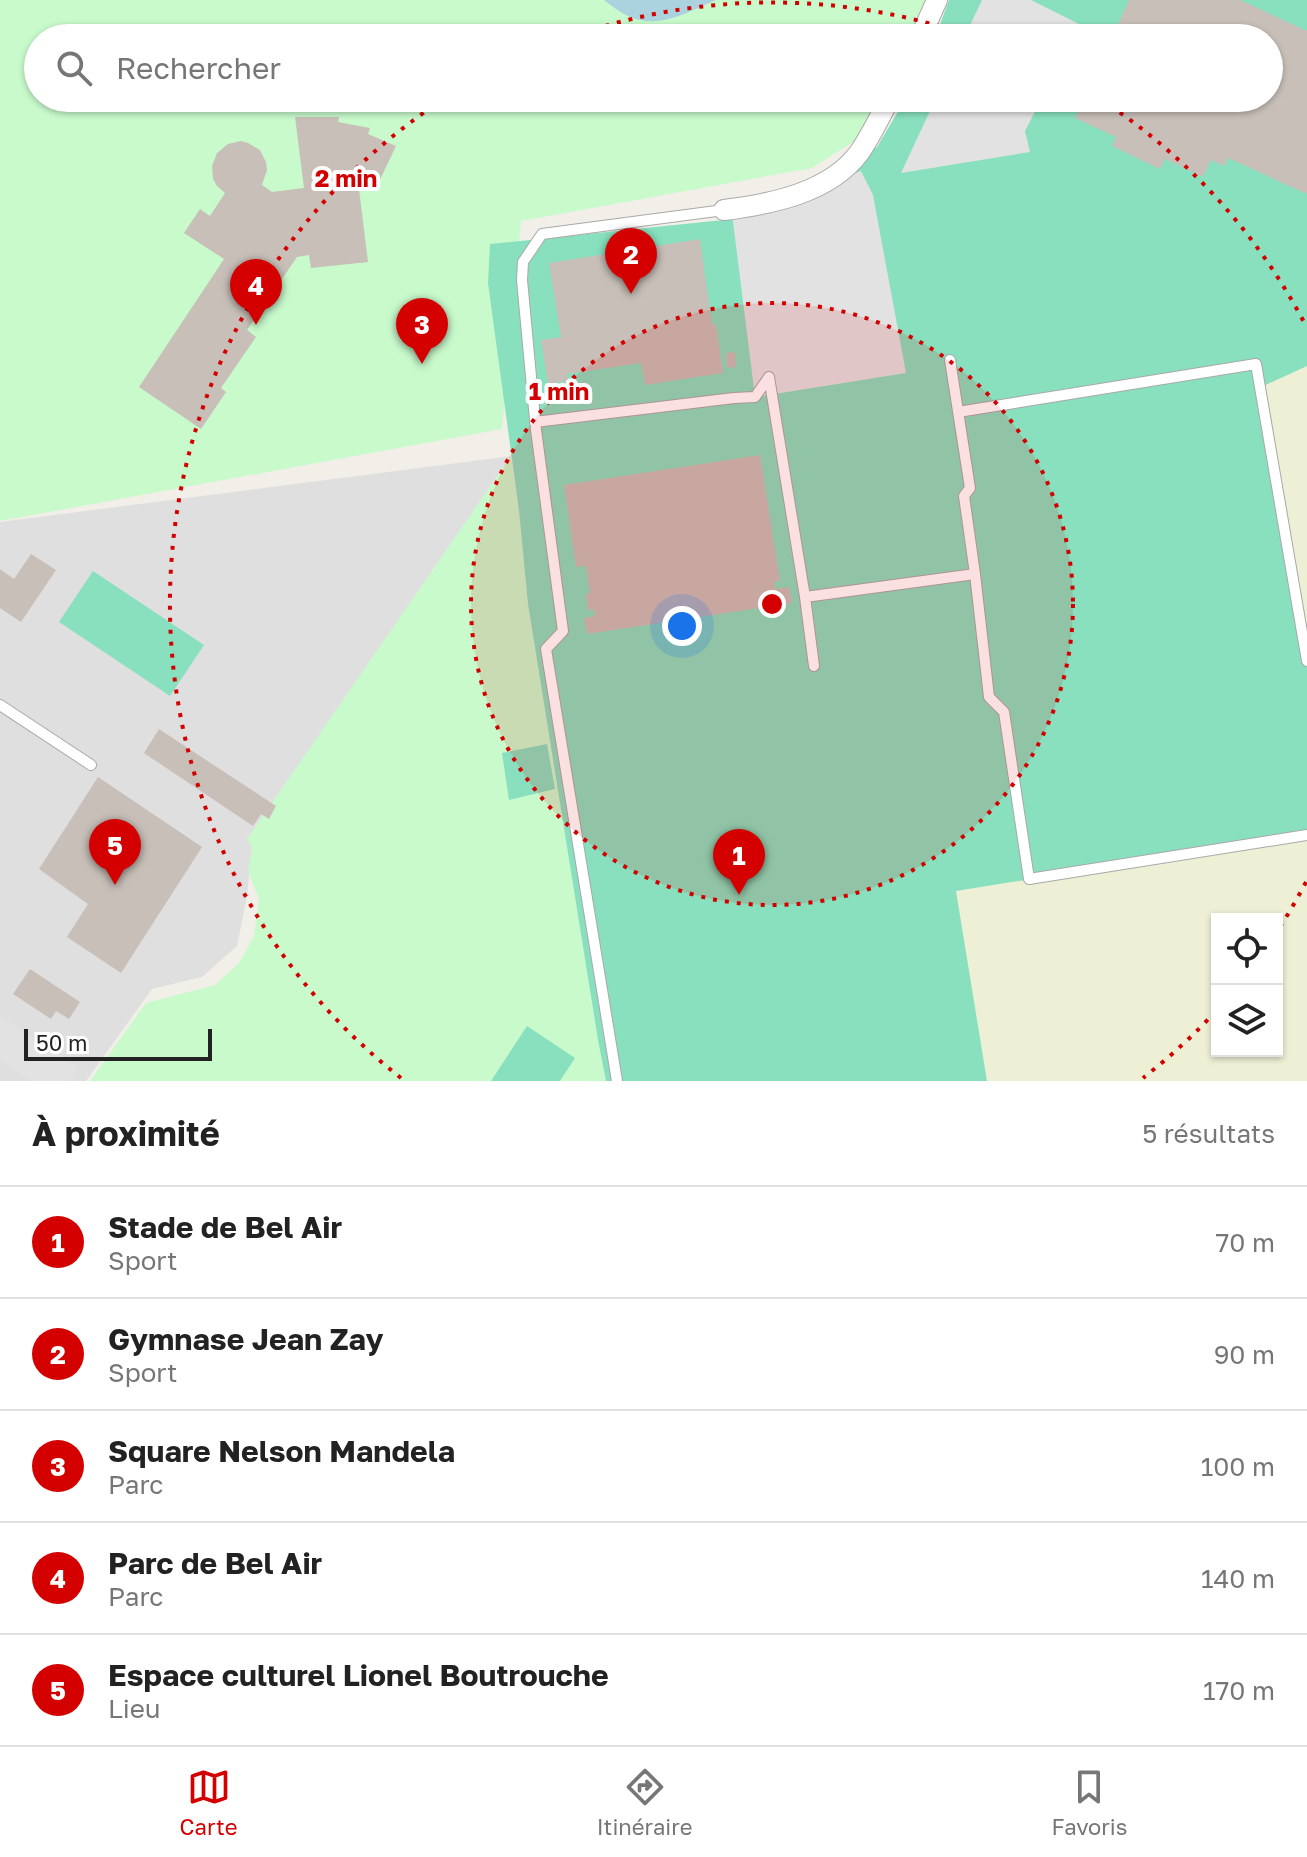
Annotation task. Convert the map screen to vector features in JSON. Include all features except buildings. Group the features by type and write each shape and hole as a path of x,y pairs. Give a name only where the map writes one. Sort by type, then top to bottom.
{"street":[{"path":"926,24 937,0"},
{"path":"724,210 794,196 831,178 858,154 882,112"}],"lane":[{"path":"617,1081 546,649 563,631 535,422 523,262 542,234 724,210"},
{"path":"950,360 970,488 964,496 989,697 1004,712 1029,879 1307,835"},
{"path":"958,412 1256,364 1307,661"},
{"path":"535,422 755,397 769,377 814,666"},
{"path":"805,597 975,574"},
{"path":"0,705 91,765"}],"shaded area":[{"path":"982,0 1031,0 1079,24 971,24"},
{"path":"929,112 1035,112 1025,131 1030,152 901,173"},
{"path":"861,171 873,195 906,373 755,397 732,214"},
{"path":"511,456 252,848 237,946 202,977 152,989 86,1081 0,1081 0,522"},
{"path":"0,1016 78,1068 70,1081 32,1081 0,1060"}],"green space":[{"path":"0,0 936,0 925,24 24,24 24,112 881,112 872,130 812,168 521,221 502,429 0,521"},
{"path":"949,0 1307,0 1307,366 1259,388 1307,664 1307,835 956,891 987,1081 606,1081 528,604 519,511 488,283 490,244 780,214 877,147 898,112 1283,112 1283,24 940,24"},
{"path":"1307,366 1307,664 1259,388"},
{"path":"511,456 528,604 606,1081 90,1081 146,1003 215,985 239,963 254,936 259,899 248,872 252,848 247,839"},
{"path":"93,571 204,645 170,696 59,622"},
{"path":"547,744 555,789 509,800 502,753"},
{"path":"1307,835 1307,1081 987,1081 956,891"},
{"path":"527,1026 575,1058 560,1081 491,1081"}],"water":[{"path":"604,0 716,0 683,15 649,21 626,15"}],"place":[{"name":"Gymnase Jean Zay","path":"631,294"},
{"name":"Parc de Bel Air","path":"256,325"},
{"name":"Square Nelson Mandela","path":"422,364"},
{"name":"Espace culturel Lionel Boutrouche","path":"115,885"},
{"name":"Stade de Bel Air","path":"739,895"}]}
